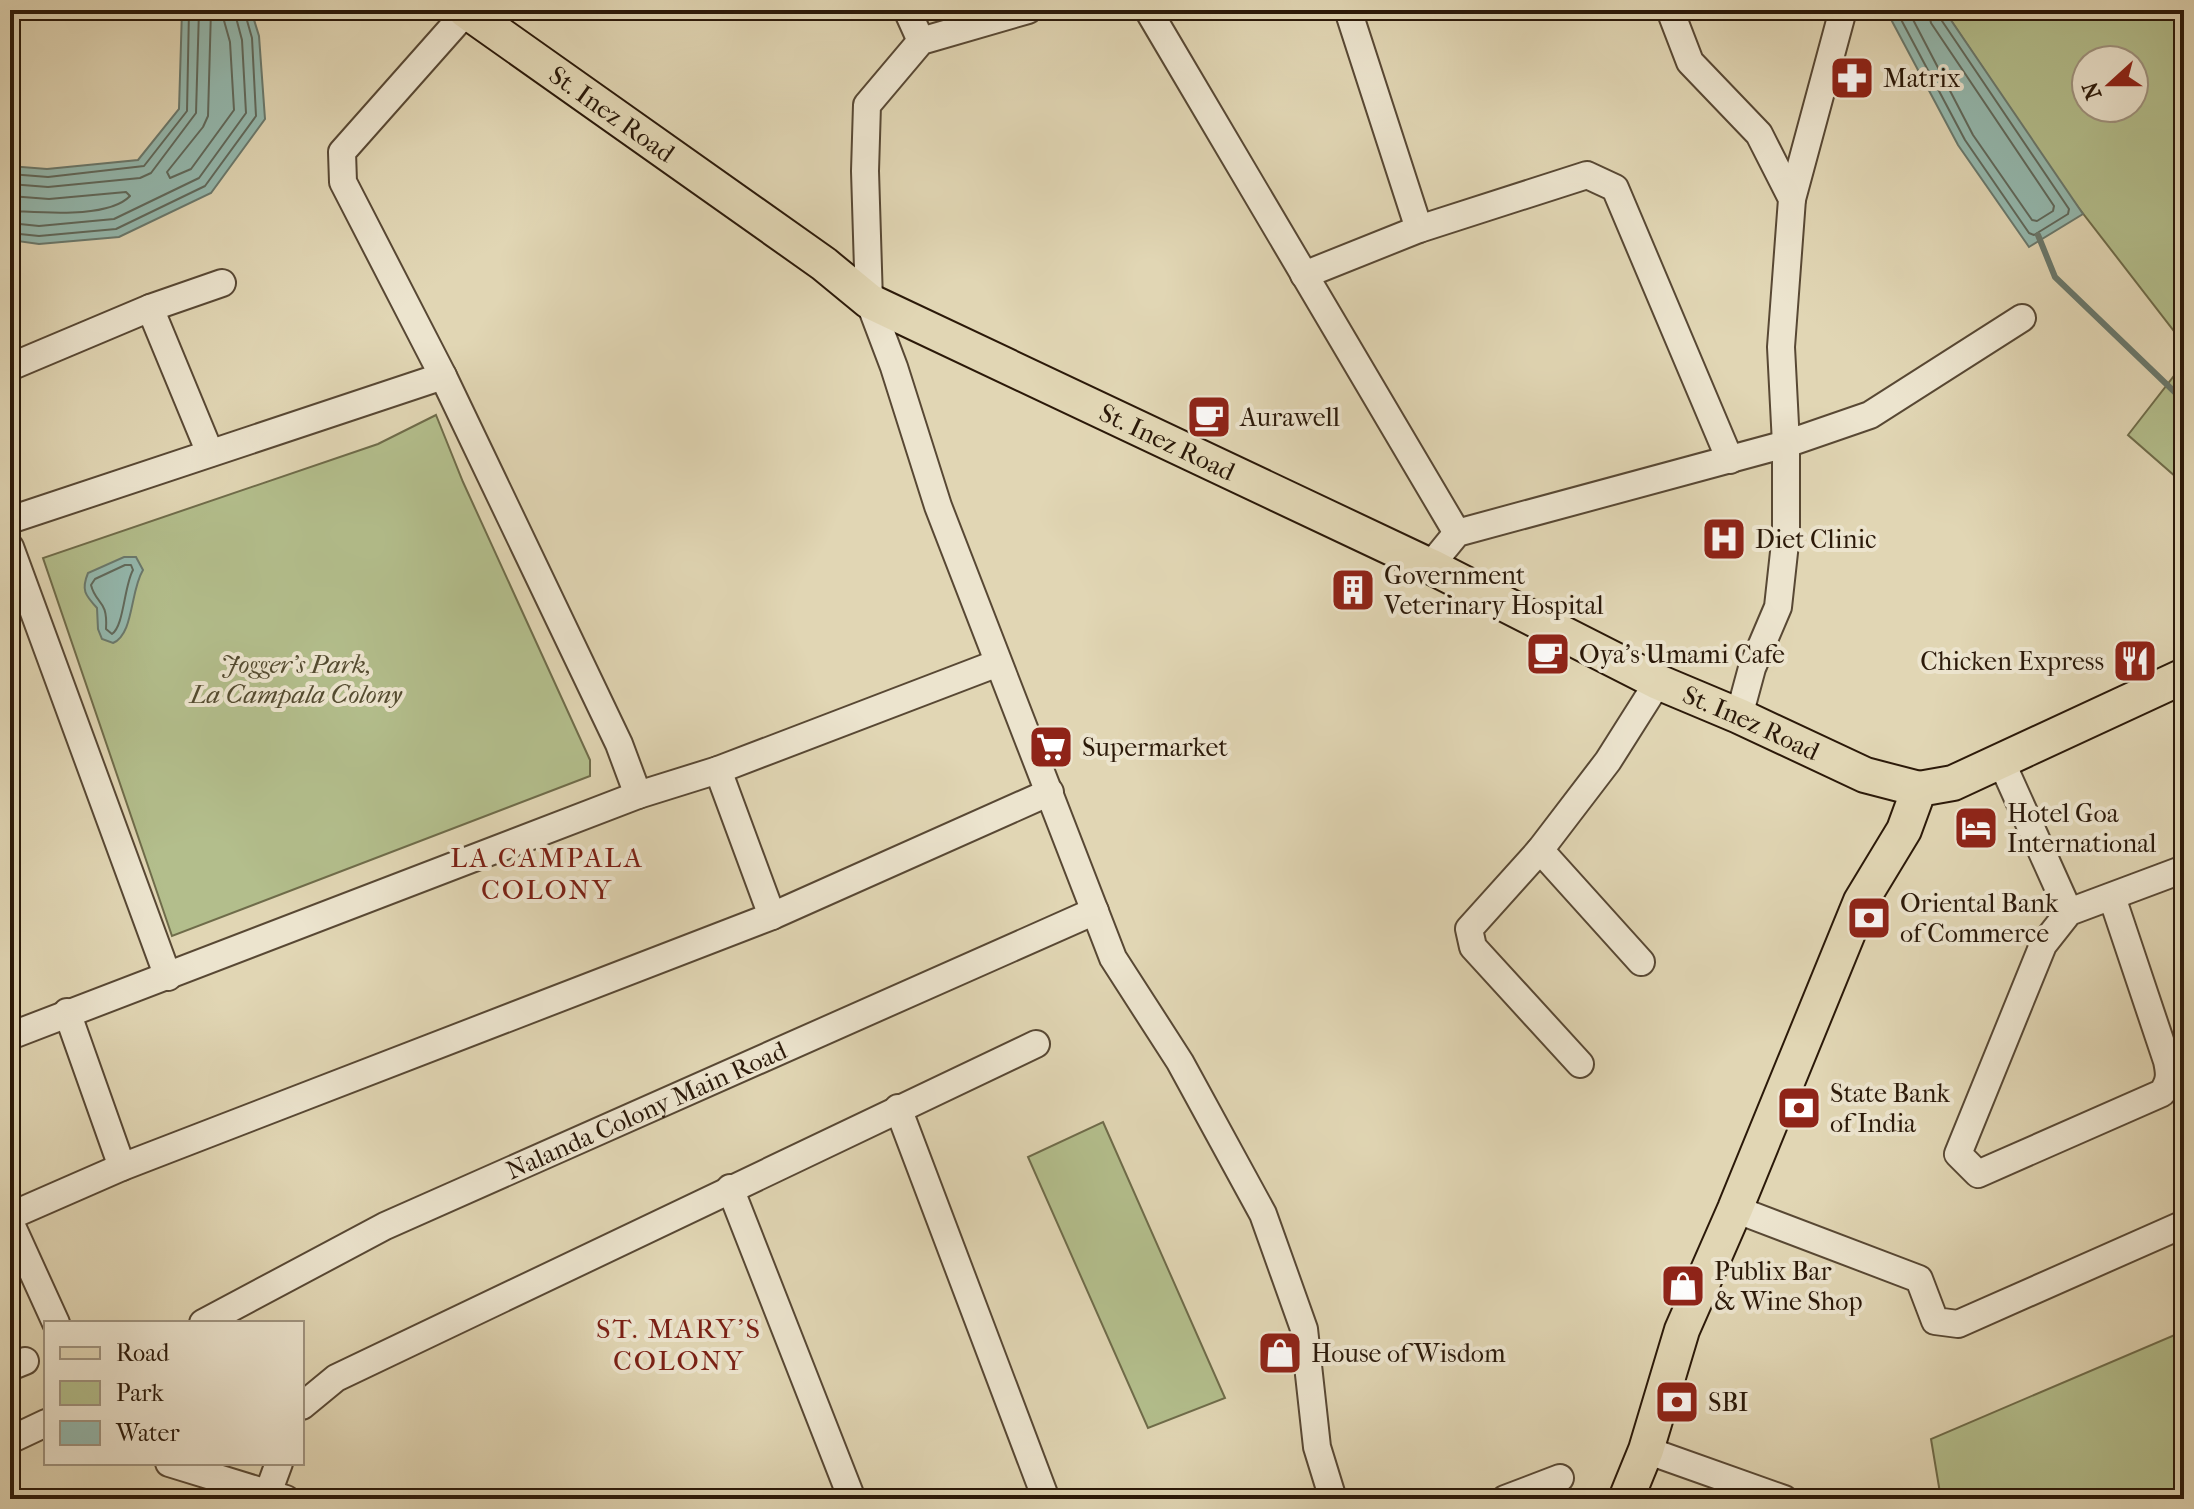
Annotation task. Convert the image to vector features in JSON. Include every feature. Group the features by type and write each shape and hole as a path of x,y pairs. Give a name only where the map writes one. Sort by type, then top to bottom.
{"main road":[{"name":"St. Inez Road","path":"466,10 812,255 869,301 1430,566 1658,682 1865,775 1919,789"},
{"path":"1626,1499 1646,1450 1682,1330 1861,901 1904,830 1919,789 1953,783 2184,676"}],"street":[{"path":"466,10 342,152 343,182 443,376 619,744 638,795"},
{"path":"907,10 921,41"},
{"path":"1028,10 921,41 867,105 865,171 869,301 894,367 938,506 1113,958 1180,1062 1263,1214 1304,1329 1317,1447 1326,1497"},
{"path":"1147,10 1457,533"},
{"path":"1348,10 1419,229"},
{"path":"1670,10 1690,62 1759,134 1792,199"},
{"path":"1739,716 1752,668 1778,607 1786,534 1786,444 1781,347 1792,199 1843,10"},
{"path":"1304,275 1419,229 1587,175 1615,188 1730,460"},
{"path":"10,367 150,308 222,283"},
{"path":"150,308 210,453"},
{"path":"1430,566 1457,533 1786,444 1870,415 2022,318"},
{"path":"10,520 443,376"},
{"path":"10,547 168,977"},
{"path":"10,1036 638,795 718,770 998,663"},
{"path":"1580,1064 1473,947 1469,929 1540,850 1608,761 1658,682"},
{"path":"2001,761 2069,912"},
{"path":"718,770 772,916"},
{"path":"55,1321 10,1219 122,1167 772,916 1050,792"},
{"path":"1540,850 1641,962"},
{"path":"2112,897 2167,1061 2168,1083 2162,1093 1978,1174 1958,1154 2043,945 2069,912 2184,869"},
{"name":"Nalanda Colony Main Road","path":"207,1321 385,1226 1095,911"},
{"path":"67,1012 122,1167"},
{"path":"304,1404 336,1378 1036,1044"},
{"path":"898,1108 1046,1499"},
{"path":"730,1188 852,1499"},
{"path":"1735,1209 1919,1279 1935,1321 1958,1324 2184,1224"},
{"path":"10,1440 44,1424"},
{"path":"1646,1450 1784,1499"},
{"path":"176,1465 277,1496 279,1465"},
{"path":"1505,1499 1560,1478"}],"green space":[{"path":"1944,10 2184,10 2184,344 2064,189"},
{"path":"2184,363 2184,484 2128,435"},
{"name":"Jogger's Park, La Campala Colony","path":"436,415 463,482 590,760 590,776 172,936 43,558 378,444"},
{"path":"1103,1122 1225,1398 1148,1428 1028,1157"},
{"path":"2184,1331 2184,1499 1941,1499 1931,1439"}],"water":[{"path":"182,10 251,10 259,36 265,119 211,193 119,237 39,244 10,240 10,166 47,169 138,160 179,109"},
{"path":"1886,10 1944,10 2083,214 2029,247 1958,145"},
{"path":"124,557 136,557 143,570 125,631 113,643 102,639 97,608 87,596 85,584 88,573"}],"waterway":[{"path":"2038,235 2055,277 2184,401"}],"place":[{"name":"Matrix","path":"1852,78"},
{"name":"Aurawell","path":"1209,417"},
{"name":"Diet Clinic","path":"1724,539"},
{"name":"Government Veterinary Hospital","path":"1353,590"},
{"name":"Oya's Umami Cafe","path":"1548,654"},
{"name":"Chicken Express","path":"2135,661"},
{"name":"Supermarket","path":"1051,747"},
{"name":"Hotel Goa International","path":"1976,828"},
{"name":"Oriental Bank of Commerce","path":"1869,918"},
{"name":"State Bank of India","path":"1799,1108"},
{"name":"Publix Bar & Wine Shop","path":"1683,1286"},
{"name":"House of Wisdom","path":"1280,1353"},
{"name":"SBI","path":"1677,1402"}],"district":[{"name":"LA CAMPALA COLONY","path":"547,873"},
{"name":"ST. MARY'S COLONY","path":"679,1344"}]}
